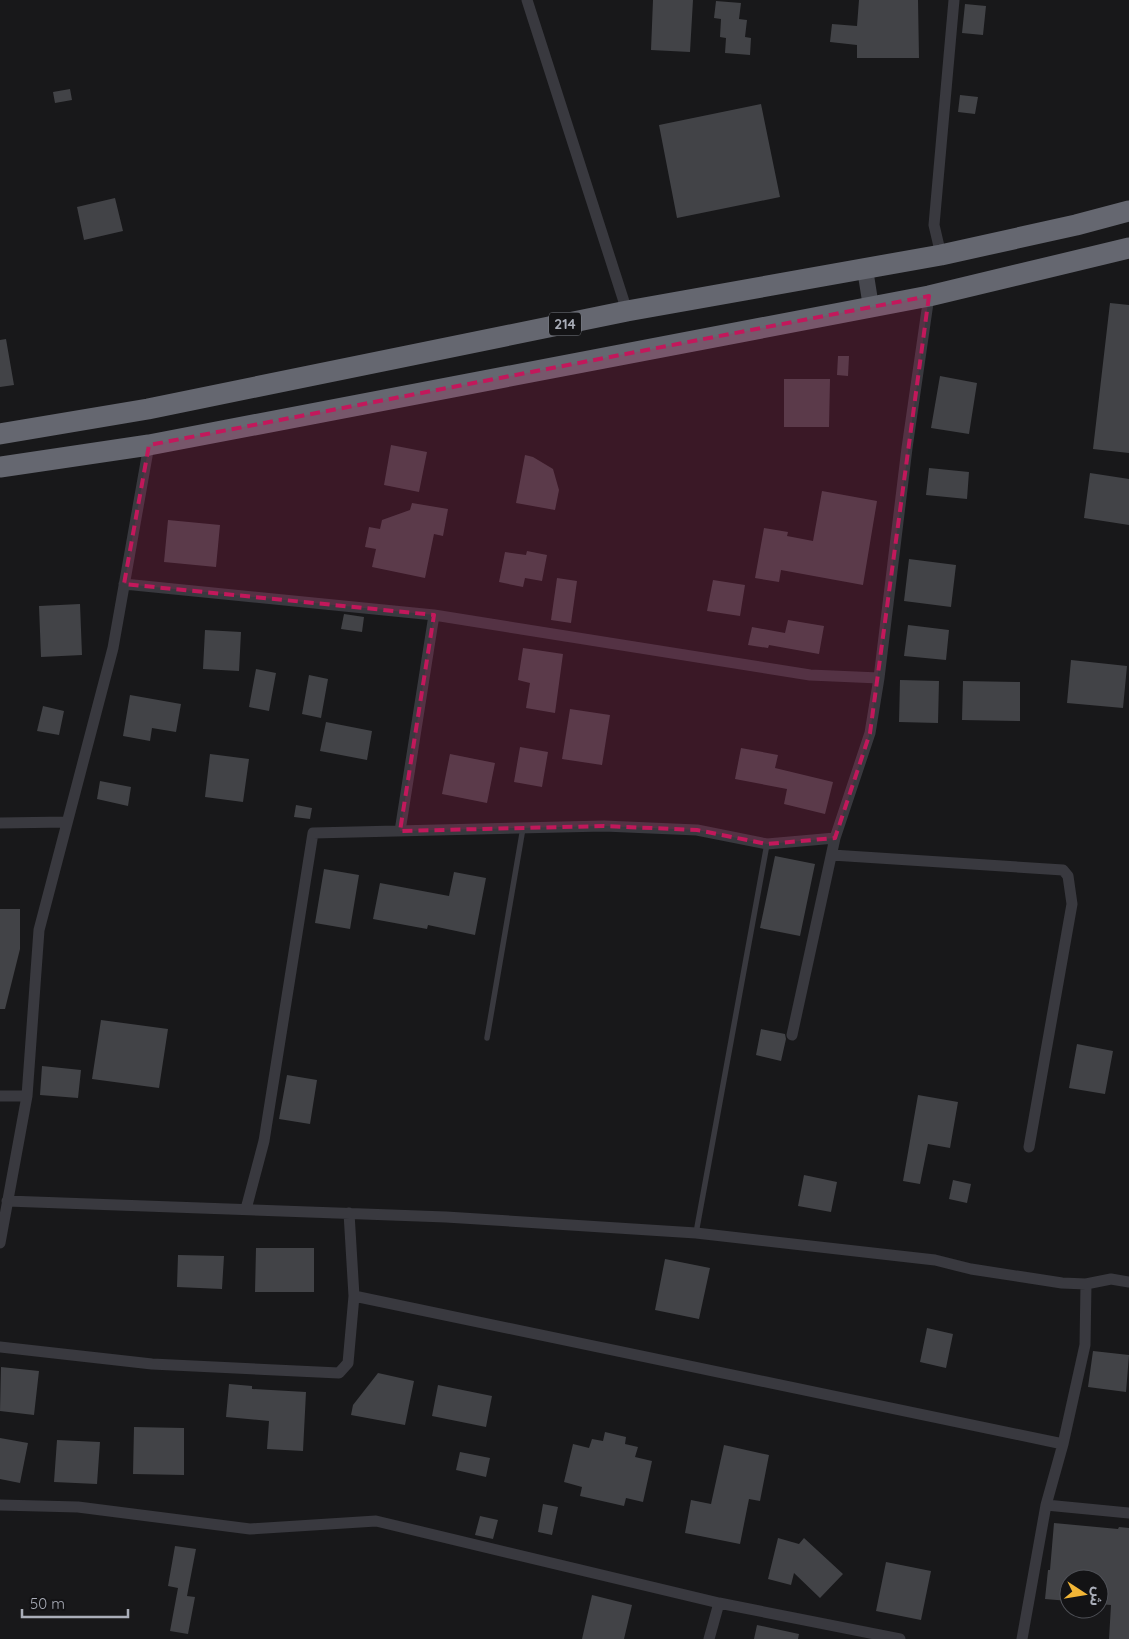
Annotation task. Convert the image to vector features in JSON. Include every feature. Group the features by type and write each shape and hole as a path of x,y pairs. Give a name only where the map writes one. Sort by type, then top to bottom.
{"highway":[{"name":"214","path":"0,434 148,409 627,311 941,255 1076,225 1129,211"},
{"path":"0,467 149,445 929,296 1129,248"}],"main road":[{"path":"865,268 871,307"}],"street":[{"path":"527,0 627,311"},
{"path":"941,255 934,225 954,0"},
{"path":"792,1035 835,838 870,733 879,678 907,448 929,296"},
{"path":"0,1243 26,1096 39,930 113,648 149,445"},
{"path":"124,584 434,615 810,675 879,678"},
{"path":"400,831 434,615"},
{"path":"0,823 67,822"},
{"path":"246,1209 264,1141 314,833 604,826 697,830 767,844 835,838"},
{"path":"832,855 1063,870 1068,876 1072,904 1029,1147"},
{"path":"0,1096 26,1096"},
{"path":"8,1201 446,1217 696,1233 935,1260 972,1269 1062,1283 1086,1284 1111,1279 1129,1282"},
{"path":"0,1347 152,1364 339,1374 348,1363 354,1296 349,1213"},
{"path":"1022,1639 1046,1505 1063,1444 1085,1345 1086,1284"},
{"path":"354,1296 1063,1444"},
{"path":"0,1505 78,1507 250,1529 376,1521 719,1603 900,1639"},
{"path":"1046,1505 1129,1513"},
{"path":"709,1639 719,1603"}],"lane":[{"path":"487,1038 523,828"},
{"path":"696,1233 767,844"}],"highlighted area":[{"path":"929,296 870,733 835,838 767,844 697,830 604,826 400,831 434,615 124,584 149,445"}],"building":[{"path":"653,0 693,0 690,52 651,50"},
{"path":"859,0 918,0 919,58 857,58 857,45 830,42 832,24 857,26"},
{"path":"716,1 741,3 739,19 747,20 745,37 751,38 750,55 725,53 726,38 720,37 721,19 714,18"},
{"path":"965,4 986,6 983,35 962,33"},
{"path":"70,89 72,100 55,103 53,92"},
{"path":"960,95 978,97 975,114 958,112"},
{"path":"761,104 780,197 677,218 659,125"},
{"path":"115,198 123,231 84,240 77,207"},
{"path":"1110,303 1129,305 1129,453 1093,449"},
{"path":"6,339 14,385 0,387 0,340"},
{"path":"838,356 849,356 848,376 837,375"},
{"path":"940,376 977,383 969,434 931,428"},
{"path":"784,379 830,379 829,427 784,427"},
{"path":"391,445 427,452 419,492 384,485"},
{"path":"525,455 533,457 553,469 559,490 555,510 516,503"},
{"path":"929,468 969,472 967,499 926,495"},
{"path":"1090,473 1129,479 1129,525 1084,518"},
{"path":"822,491 877,501 863,585 781,570 779,582 755,578 764,528 788,532 787,536 813,541"},
{"path":"412,503 448,509 443,536 434,534 425,578 372,567 376,549 365,547 369,527 380,529 382,520 410,510"},
{"path":"168,520 220,525 216,567 164,562"},
{"path":"527,551 547,555 542,581 525,578 523,587 499,582 505,552 526,555"},
{"path":"909,559 956,565 951,607 904,601"},
{"path":"557,578 577,581 571,623 551,620"},
{"path":"713,580 745,585 740,616 707,611"},
{"path":"80,604 82,655 41,657 39,606"},
{"path":"344,614 364,617 362,632 341,629"},
{"path":"788,620 824,626 819,654 769,645 768,648 748,645 752,627 785,633"},
{"path":"908,625 949,630 946,660 904,656"},
{"path":"205,630 241,632 239,671 203,669"},
{"path":"523,648 563,654 555,713 526,708 530,683 518,680"},
{"path":"1071,660 1127,666 1123,708 1067,703"},
{"path":"256,669 276,673 269,711 249,707"},
{"path":"309,675 328,679 321,718 302,714"},
{"path":"900,680 939,681 938,723 899,722"},
{"path":"963,681 1020,682 1020,721 962,720"},
{"path":"130,695 181,704 176,732 152,728 150,741 123,736"},
{"path":"43,706 64,711 59,735 37,731"},
{"path":"570,709 610,715 602,765 562,759"},
{"path":"326,722 372,731 367,760 320,751"},
{"path":"520,747 548,752 542,787 514,782"},
{"path":"741,748 778,755 775,768 833,782 825,814 784,804 787,789 735,779"},
{"path":"210,754 249,759 243,802 205,797"},
{"path":"450,754 495,763 487,803 442,794"},
{"path":"100,781 131,787 128,806 97,799"},
{"path":"296,805 312,808 310,819 294,817"},
{"path":"775,856 815,864 800,936 760,928"},
{"path":"324,869 359,875 350,929 315,923"},
{"path":"454,872 486,878 475,935 428,925 427,929 373,919 380,883 449,896"},
{"path":"0,909 20,909 20,949 5,1009 0,1009"},
{"path":"101,1020 168,1029 159,1088 92,1079"},
{"path":"761,1029 785,1034 786,1039 781,1061 756,1055"},
{"path":"1077,1044 1113,1051 1105,1094 1069,1088"},
{"path":"42,1066 81,1070 78,1098 40,1095"},
{"path":"287,1075 317,1080 310,1124 279,1119"},
{"path":"918,1095 958,1102 950,1148 928,1144 920,1184 903,1181"},
{"path":"804,1175 837,1182 831,1212 798,1206"},
{"path":"953,1180 971,1184 967,1203 949,1199"},
{"path":"256,1248 314,1248 314,1292 255,1292"},
{"path":"178,1255 224,1256 222,1289 177,1287"},
{"path":"665,1259 710,1268 699,1319 655,1310"},
{"path":"927,1328 953,1334 946,1368 920,1362"},
{"path":"1093,1351 1129,1355 1126,1392 1088,1387"},
{"path":"1,1367 39,1371 34,1415 0,1411"},
{"path":"378,1373 414,1381 405,1425 351,1415 353,1405"},
{"path":"229,1384 252,1386 252,1389 306,1392 303,1451 267,1449 269,1421 226,1417"},
{"path":"438,1385 492,1396 486,1427 432,1416"},
{"path":"134,1427 184,1428 184,1475 133,1474"},
{"path":"605,1432 626,1437 625,1444 638,1447 635,1457 652,1461 643,1502 626,1498 624,1506 580,1496 582,1487 564,1482 573,1444 589,1448 592,1439 603,1441"},
{"path":"0,1438 28,1443 20,1483 0,1479"},
{"path":"57,1440 100,1442 97,1484 54,1482"},
{"path":"724,1445 769,1455 760,1501 749,1499 740,1544 685,1533 691,1500 711,1504"},
{"path":"460,1452 490,1458 486,1477 456,1470"},
{"path":"543,1504 558,1507 552,1535 538,1532"},
{"path":"480,1516 498,1520 493,1539 475,1535"},
{"path":"1054,1523 1118,1529 1119,1527 1129,1528 1129,1639 1109,1639 1111,1605 1109,1605 1109,1569 1059,1569 1059,1600 1045,1599 1048,1570 1050,1570"},
{"path":"778,1538 799,1544 804,1538 843,1574 820,1598 794,1573 791,1585 768,1579"},
{"path":"175,1546 196,1549 187,1596 195,1597 188,1634 170,1631 178,1588 168,1586"},
{"path":"886,1562 931,1571 921,1620 876,1611"},
{"path":"592,1595 632,1605 624,1639 582,1639"},
{"path":"757,1625 799,1634 798,1639 754,1639"}]}
